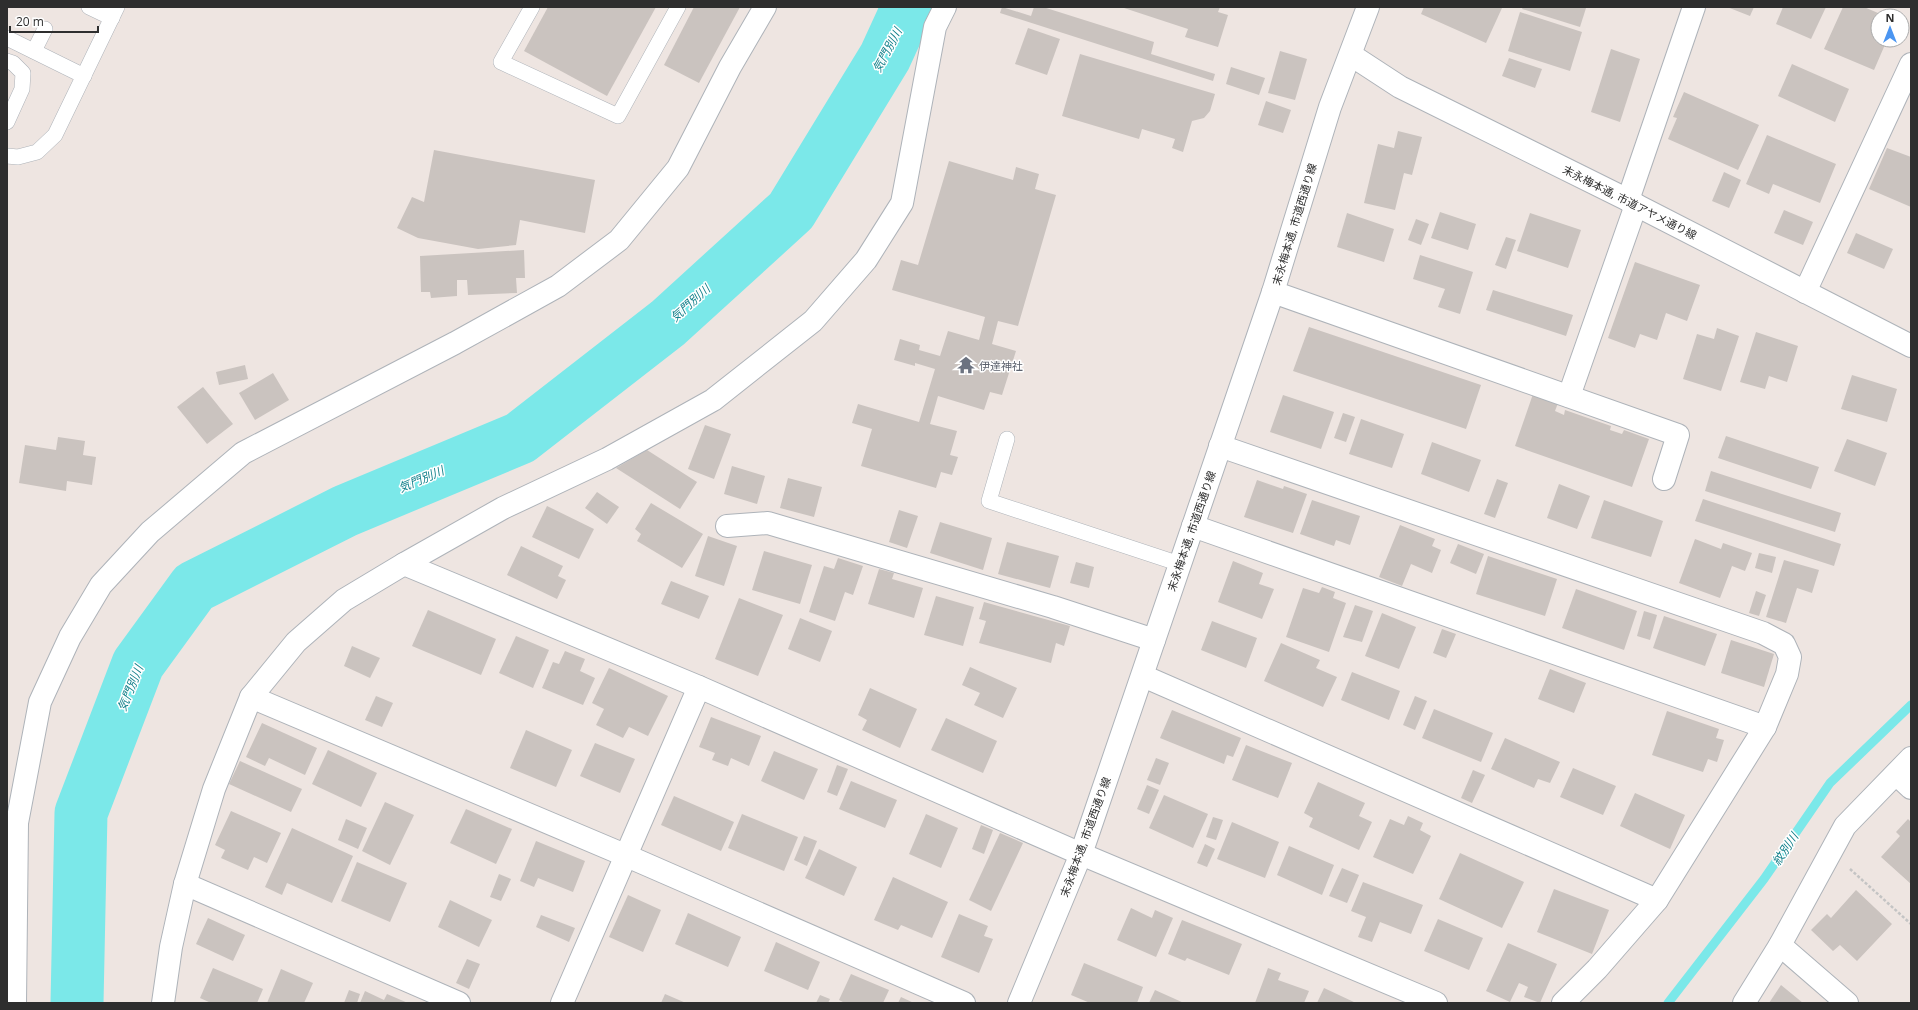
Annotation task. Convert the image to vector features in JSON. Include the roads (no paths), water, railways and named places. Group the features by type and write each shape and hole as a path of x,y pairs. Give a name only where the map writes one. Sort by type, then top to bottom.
{"street":[{"path":"15,1003 12,822 40,702 70,637 100,585 150,532 243,453 455,343 558,286 618,240 678,168 730,68 765,7"},
{"path":"163,1003 171,947 185,884 214,789 252,697 296,642 344,600 503,508 606,459 713,400 813,321 866,260 902,203 935,27 945,7"},
{"name":"末永梅本通, 市道西通り線","path":"1019,1003 1081,854 1273,292 1330,107 1368,7"},
{"path":"1569,396 1694,7"},
{"name":"末永梅本通, 市道アヤメ通り線","path":"1351,55 1400,87 1632,202 1911,346"},
{"path":"1805,292 1911,64"},
{"path":"1273,292 1678,435 1664,479"},
{"path":"1220,446 1763,633 1784,644 1790,657 1787,674 1765,727 1657,900 1597,969 1563,1003"},
{"path":"727,526 768,523 1053,607 1154,640"},
{"path":"1192,526 1765,727"},
{"path":"404,564 699,687 1081,854 1436,1003"},
{"path":"1143,676 1657,900"},
{"path":"562,1003 699,687"},
{"path":"252,697 626,856 964,1003"},
{"path":"1744,1003 1780,945 1845,826 1903,781 1911,758"},
{"path":"185,884 459,1003"},
{"path":"1780,945 1846,1003"}],"lane":[{"path":"7,156 18,157 36,152 55,135 115,13 89,7"},
{"path":"532,7 501,62 618,116 678,7"},
{"path":"34,51 45,29"},
{"path":"7,38 84,76"},
{"path":"7,61 13,63 23,73 22,89 7,122"},
{"path":"1007,438 989,501 1180,564"}],"waterway":[{"name":"気門別川","path":"77,1003 81,813 138,664 194,587 345,511 520,438 668,323 791,211 885,57 908,7"},
{"name":"紋別川","path":"1668,1003 1764,879 1830,783 1911,705"}],"place":[{"name":"伊達神社","path":"966,365"}]}
